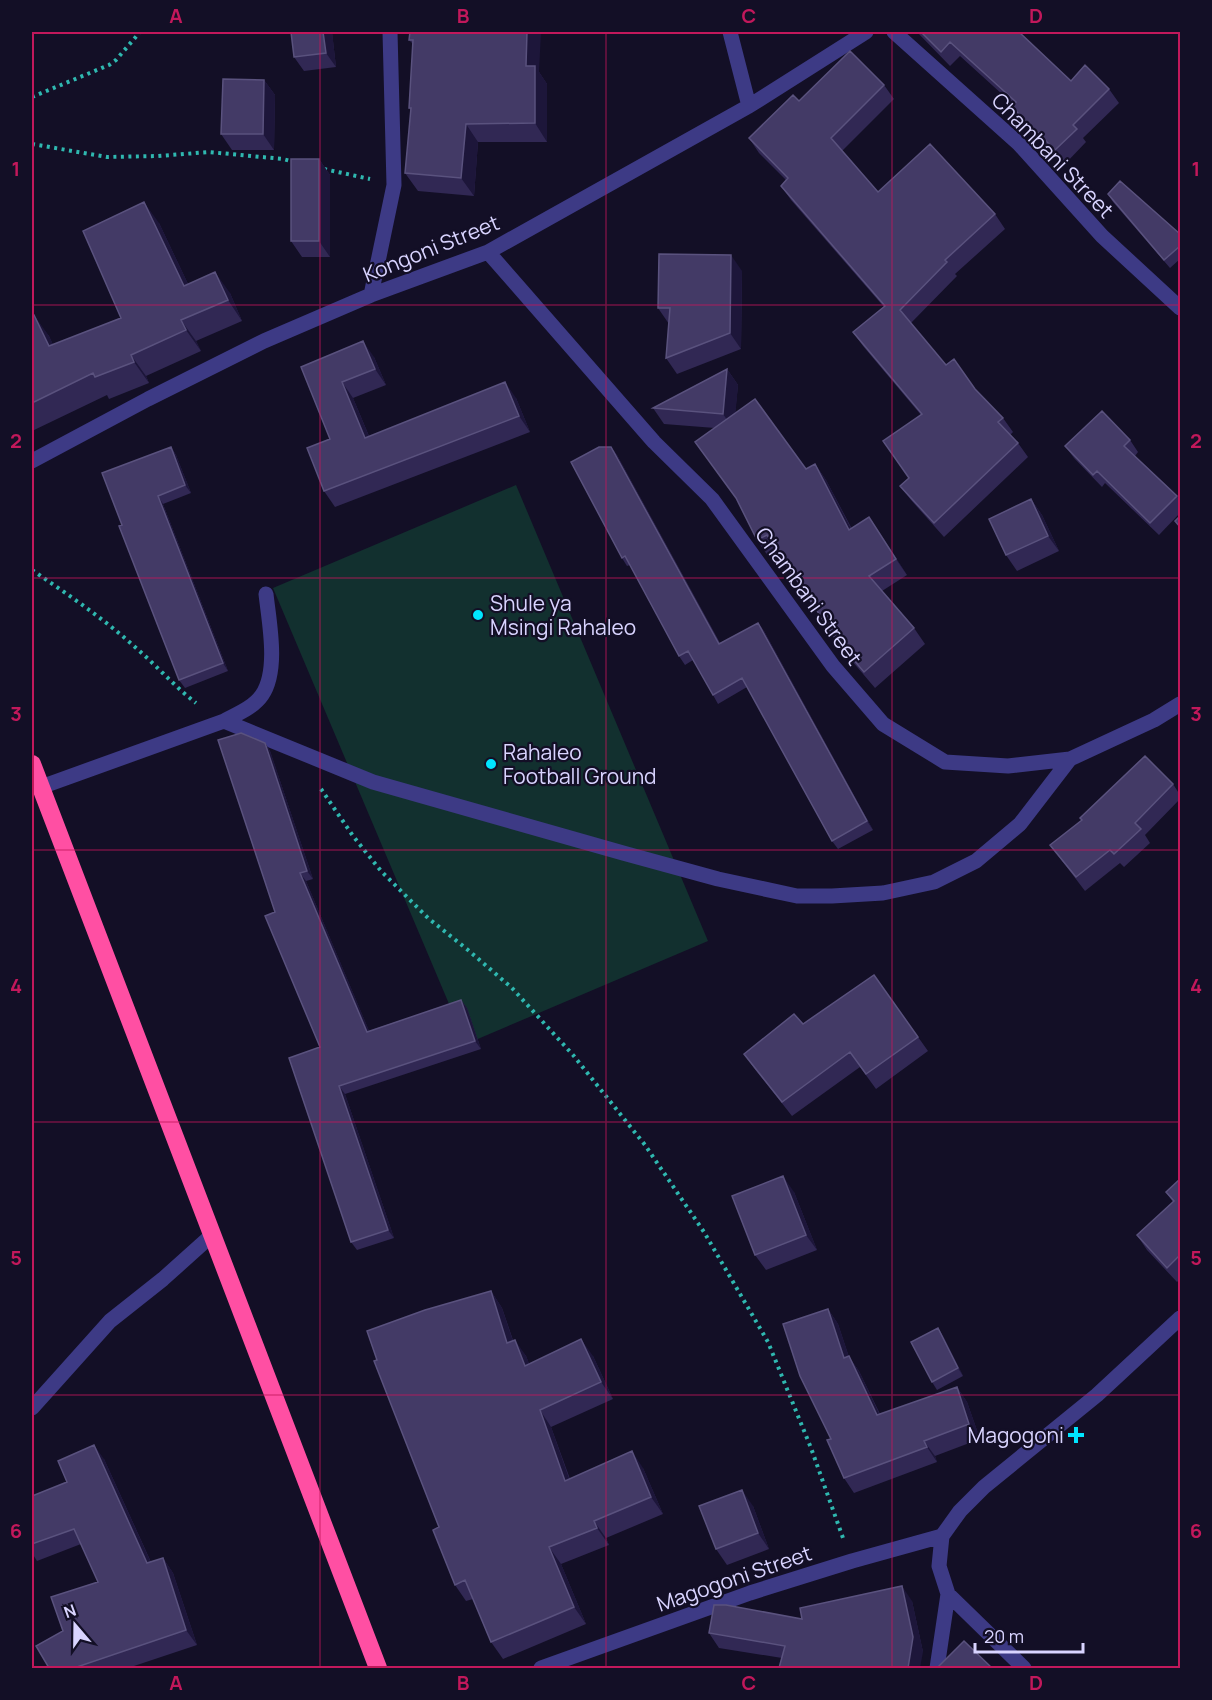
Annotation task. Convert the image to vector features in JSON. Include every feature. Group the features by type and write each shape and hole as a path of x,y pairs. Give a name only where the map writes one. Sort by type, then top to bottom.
{"highway":[{"path":"32,764 37,785 378,1668"}],"street":[{"path":"371,295 394,185 390,32"},
{"path":"730,32 749,106"},
{"name":"Kongoni Street","path":"32,461 264,341 371,295 488,252 749,106 866,32"},
{"name":"Chambani Street","path":"894,32 1019,144 1102,236 1180,308"},
{"name":"Chambani Street","path":"488,252 654,442 712,499 833,666 883,724 945,762 1008,766 1071,759 1154,720 1180,704"},
{"path":"37,785 224,721 256,702 267,683 272,652 266,594"},
{"path":"224,721 374,782 718,879 797,896 884,893 934,882 976,861 1020,824 1071,759"},
{"path":"32,1408 110,1322 212,1235"},
{"path":"936,1668 948,1594 939,1566 942,1536 960,1511 984,1487 1097,1395 1180,1318"},
{"name":"Magogoni Street","path":"541,1668 750,1593 942,1536"},
{"path":"948,1594 1024,1668"}],"path":[{"path":"32,97 109,65 140,32"},
{"path":"32,144 107,157 209,152 283,159 302,164"},
{"path":"322,169 394,185"},
{"path":"32,570 90,610 135,647 193,701 224,721"},
{"path":"300,752 326,798 381,872 428,918 512,988 573,1055 645,1145 697,1222 768,1342 811,1448 852,1561"}],"green space":[{"name":"Rahaleo Football Ground","path":"516,485 708,941 466,1044 273,588"}],"building":[{"path":"291,32 323,32 326,53 294,57"},
{"path":"410,32 527,32 526,66 535,66 535,123 466,124 461,178 405,173 411,108 409,108 413,40 409,40"},
{"path":"921,32 1019,32 1071,81 1085,65 1109,89 1073,125 1077,129 1055,150 1012,107 1016,102 950,42 941,52"},
{"path":"850,51 884,85 831,138 878,192 930,144 995,214 945,260 947,262 900,310 946,365 954,359 975,389 1003,418 998,422 1018,443 934,523 900,486 909,478 883,441 922,414 853,332 885,306 781,186 788,178 749,138 793,95 799,101"},
{"path":"223,79 264,80 263,134 221,134"},
{"path":"291,159 319,159 319,241 291,241"},
{"path":"1120,181 1180,234 1180,246 1164,260 1108,194"},
{"path":"144,202 184,286 215,272 228,300 181,320 186,330 131,355 134,362 95,377 93,373 32,403 32,316 34,315 49,346 121,318 83,231"},
{"path":"659,254 731,255 730,333 666,358 670,308 658,308"},
{"path":"363,341 375,369 342,382 365,438 505,382 519,416 324,491 307,448 330,439 301,367"},
{"path":"727,369 723,414 653,408"},
{"path":"755,399 806,469 815,464 849,530 869,517 896,559 869,576 914,628 864,672 835,638 767,535 757,540 736,498 695,442"},
{"path":"1102,411 1130,440 1124,446 1177,496 1150,523 1097,471 1093,475 1065,446"},
{"path":"171,447 185,485 158,496 223,663 179,680 119,526 122,525 102,473"},
{"path":"599,447 611,447 719,644 758,623 867,821 832,841 742,678 713,695 688,651 679,656 625,556 622,558 571,462"},
{"path":"1031,499 1048,536 1006,555 989,519"},
{"path":"1180,516 1180,527 1175,521"},
{"path":"241,733 265,743 307,871 300,873 367,1032 461,1000 475,1041 339,1086 388,1230 351,1242 289,1058 320,1047 265,916 275,912 218,740"},
{"path":"1145,756 1173,784 1135,823 1141,829 1114,854 1110,850 1076,877 1050,845 1082,820 1080,818"},
{"path":"874,975 918,1037 866,1074 850,1052 782,1102 744,1054 794,1014 803,1024"},
{"path":"783,1176 806,1235 755,1255 732,1196"},
{"path":"1180,1179 1180,1255 1167,1268 1137,1235 1174,1201 1166,1192"},
{"path":"491,1291 507,1343 515,1340 525,1366 581,1339 601,1382 540,1410 565,1481 632,1451 651,1497 594,1521 597,1528 549,1547 574,1607 491,1642 465,1580 455,1585 433,1530 439,1527 374,1361 377,1360 367,1331 425,1310"},
{"path":"828,1309 844,1358 849,1356 877,1415 957,1387 969,1424 924,1441 927,1447 844,1478 827,1440 831,1439 800,1376 783,1324"},
{"path":"938,1328 958,1368 932,1382 911,1342"},
{"path":"94,1445 147,1563 163,1558 186,1630 74,1668 49,1668 36,1646 63,1631 51,1597 98,1582 74,1529 32,1544 32,1496 67,1482 58,1461"},
{"path":"742,1490 758,1533 716,1549 699,1506"},
{"path":"902,1586 913,1637 908,1668 779,1668 785,1646 709,1633 714,1605 726,1605 802,1619 800,1608"},
{"path":"964,1641 992,1668 937,1668"}],"place":[{"name":"Shule ya Msingi Rahaleo","path":"478,615"},
{"name":"Rahaleo Football Ground","path":"491,764"},
{"name":"Magogoni","path":"1076,1435"}]}
